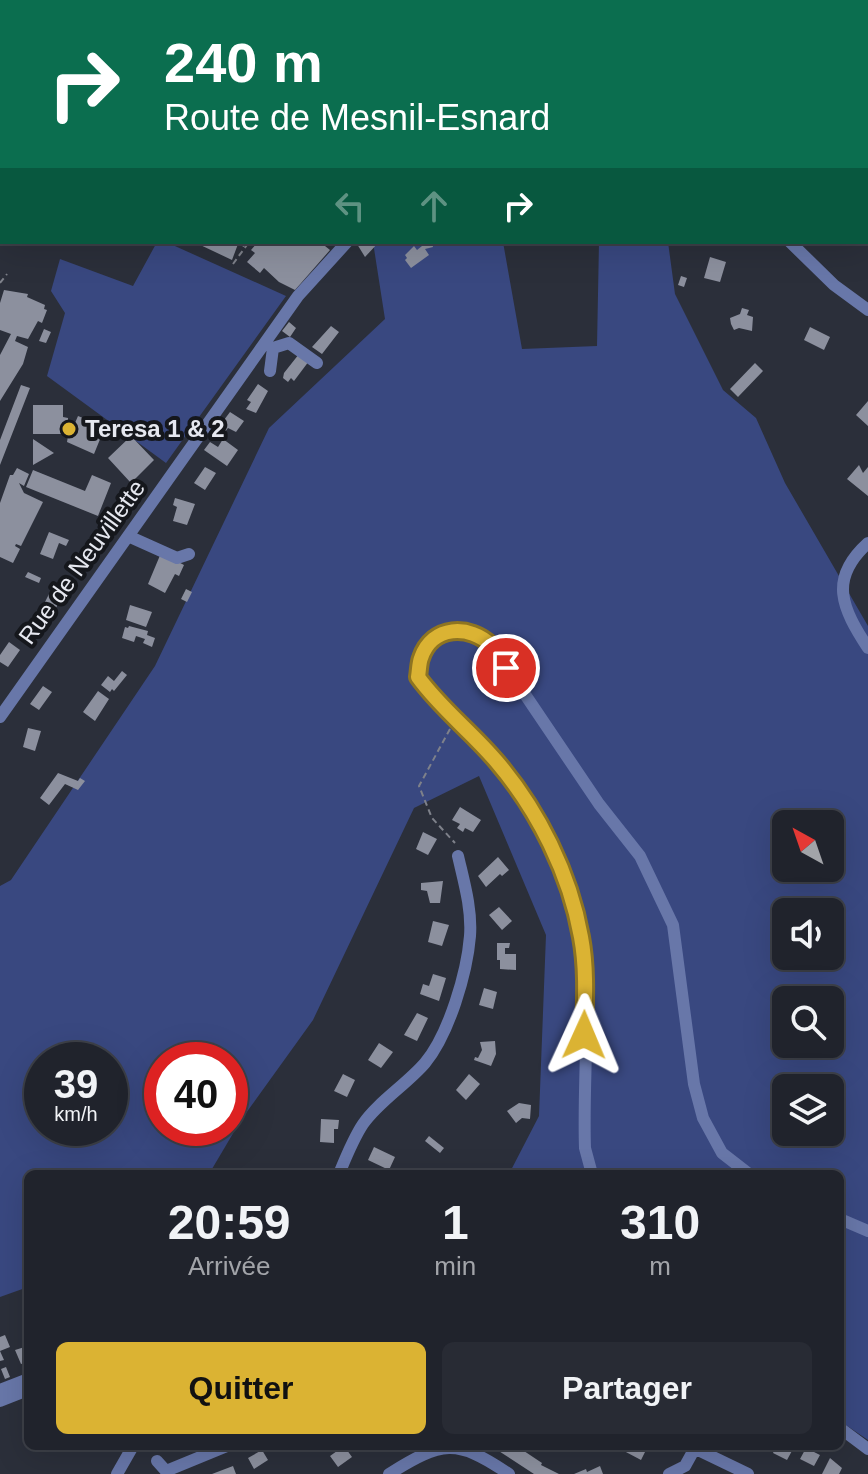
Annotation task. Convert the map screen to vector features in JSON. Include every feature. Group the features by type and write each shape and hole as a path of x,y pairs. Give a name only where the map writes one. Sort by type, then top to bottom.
{"street":[{"name":"Rue de Neuvillette","path":"0,717 269,345 298,296 345,244"},
{"path":"792,244 834,285 868,310"},
{"path":"270,371 269,345 289,343 317,363"},
{"path":"128,536 177,558 189,554"},
{"path":"868,543 853,557 845,572 842,593 852,623 868,648"},
{"path":"591,1170 585,1148 583,1109 585,973 581,937 572,902 551,844 524,798 499,763 433,698 418,677 421,657 432,641 447,630 469,631 493,647 599,804 640,856 673,925 694,1084 703,1118 722,1153 744,1170"},
{"path":"341,1170 364,1122 419,1069 444,1031 463,972 470,935 467,897 458,856"},
{"path":"844,1221 868,1231"},
{"path":"0,1390 24,1381"},
{"path":"0,1401 24,1392"},
{"path":"844,1431 868,1449"},
{"path":"117,1474 131,1450"},
{"path":"157,1461 166,1471 217,1450"},
{"path":"389,1474 436,1450"},
{"path":"469,1450 509,1474"},
{"path":"669,1474 685,1466 691,1450"},
{"path":"698,1450 748,1474"}],"path":[{"path":"233,264 248,244"},
{"path":"0,283 7,274"},
{"path":"455,719 419,786 432,818 462,850 458,856"}],"shaded area":[{"path":"156,244 170,244 286,296 166,463 47,376 65,313 51,291 60,259 133,286"},
{"path":"373,244 503,244 522,349 597,346 599,244 668,244 675,294 723,390 756,418 785,483 868,626 868,1440 844,1424 844,1170 511,1170 539,1116 546,935 479,776 414,808 313,1020 248,1110 248,1042 144,1042 144,1146 226,1146 211,1170 24,1170 24,1288 0,1297 0,886 11,880 155,666 269,428 385,319"}],"building":[{"path":"198,244 238,244 232,260"},
{"path":"256,244 322,244 330,250 295,290 279,282 264,268 260,273 247,262 255,253 251,250"},
{"path":"357,244 377,244 365,257"},
{"path":"432,244 433,247 425,249 429,255 411,268 405,255 414,246 417,250"},
{"path":"710,257 726,262 720,282 704,278"},
{"path":"681,276 687,278 684,287 678,285"},
{"path":"4,290 28,294 27,297 45,305 44,309 47,310 42,323 38,321 28,339 17,336 15,341 28,347 23,364 0,401 0,355 11,334 0,330 0,303"},
{"path":"742,308 749,310 747,315 753,317 752,331 734,330 731,324 730,318 740,314"},
{"path":"289,322 296,328 290,337 282,331"},
{"path":"331,326 339,332 322,354 312,347"},
{"path":"810,327 830,337 824,350 804,340"},
{"path":"44,329 51,332 46,343 39,341"},
{"path":"299,354 309,361 294,381 291,378 288,382 283,378 284,373"},
{"path":"755,363 763,371 738,397 730,389"},
{"path":"258,384 268,391 256,413 246,409 251,402 247,400"},
{"path":"21,385 30,388 0,465 0,440"},
{"path":"868,401 868,426 856,415"},
{"name":"Teresa 1 & 2","path":"33,405 63,405 63,417 68,420 75,423 78,416 105,427 94,454 67,442 68,436 62,434 33,434"},
{"path":"230,412 244,421 236,432 218,428"},
{"path":"131,436 154,460 131,483 108,458"},
{"path":"33,439 54,453 33,465"},
{"path":"223,439 238,450 227,466 204,450 210,442 218,447"},
{"path":"859,465 863,473 868,467 868,496 847,479"},
{"path":"205,467 216,473 205,490 194,483"},
{"path":"17,468 29,474 24,486 19,483 24,493 43,502 21,546 15,546 20,549 13,563 0,557 0,503 10,475"},
{"path":"33,470 85,491 92,475 111,483 98,516 26,487"},
{"path":"175,498 195,504 187,525 173,521 177,507 173,505"},
{"path":"49,532 69,540 66,546 59,543 53,559 40,554"},
{"path":"161,553 184,565 165,593 148,584"},
{"path":"28,572 41,578 39,583 25,577"},
{"path":"186,589 192,592 187,602 181,599"},
{"path":"49,594 60,600 49,622 38,616"},
{"path":"130,605 152,612 146,627 126,620"},
{"path":"125,627 148,631 147,635 155,638 152,647 143,643 145,639 136,636 134,642 122,638"},
{"path":"9,642 20,650 8,667 0,662 0,655"},
{"path":"122,671 127,675 114,691 112,689 110,692 101,685 108,676 114,681"},
{"path":"43,686 52,692 39,710 30,704"},
{"path":"98,691 109,699 95,721 83,712"},
{"path":"28,728 41,731 35,751 23,747"},
{"path":"58,773 85,781 78,790 65,784 49,805 40,798"},
{"path":"460,807 481,820 473,832 465,828 463,832 457,828 460,824 452,820"},
{"path":"423,832 437,839 428,855 416,849"},
{"path":"498,857 509,870 486,887 478,876"},
{"path":"443,881 440,903 430,903 427,891 421,890 421,883"},
{"path":"499,907 512,921 502,930 489,915"},
{"path":"433,921 449,925 442,946 428,942"},
{"path":"497,943 510,943 509,948 505,948 505,954 516,954 516,970 500,969"},
{"path":"433,974 446,978 439,1001 420,994 423,984 429,986"},
{"path":"484,988 497,992 493,1009 479,1005"},
{"path":"417,1013 428,1018 417,1041 404,1035"},
{"path":"495,1041 496,1054 491,1066 474,1060 482,1050 480,1042"},
{"path":"379,1043 393,1052 381,1068 368,1060"},
{"path":"343,1074 355,1080 347,1097 334,1091"},
{"path":"469,1074 480,1084 466,1100 456,1090"},
{"path":"519,1103 531,1105 530,1119 522,1118 516,1123 507,1111"},
{"path":"321,1119 339,1120 338,1129 334,1129 334,1143 320,1142"},
{"path":"429,1136 444,1148 440,1153 425,1141"},
{"path":"374,1147 395,1157 389,1170 368,1160"},
{"path":"5,1335 10,1347 0,1351 0,1337"},
{"path":"24,1347 24,1363 21,1364 15,1350"},
{"path":"6,1367 10,1377 5,1379 1,1369"},
{"path":"262,1450 268,1460 254,1469 248,1458"},
{"path":"338,1450 347,1450 352,1457 338,1467 330,1456"},
{"path":"497,1450 522,1450 559,1474 534,1474"},
{"path":"625,1450 646,1450 641,1460"},
{"path":"774,1450 792,1450 787,1460 773,1453"},
{"path":"805,1450 820,1455 814,1466 800,1459"},
{"path":"830,1458 842,1468 839,1474 822,1474"},
{"path":"233,1466 236,1474 212,1474"},
{"path":"600,1466 603,1474 574,1474 586,1469 587,1472"}],"place":[{"name":"Teresa 1 & 2","path":"69,429"}],"route":[{"path":"506,668 493,647 469,631 447,630 432,641 421,657 418,677 433,698 499,763 551,844 581,937 585,973 584,1035"}]}
